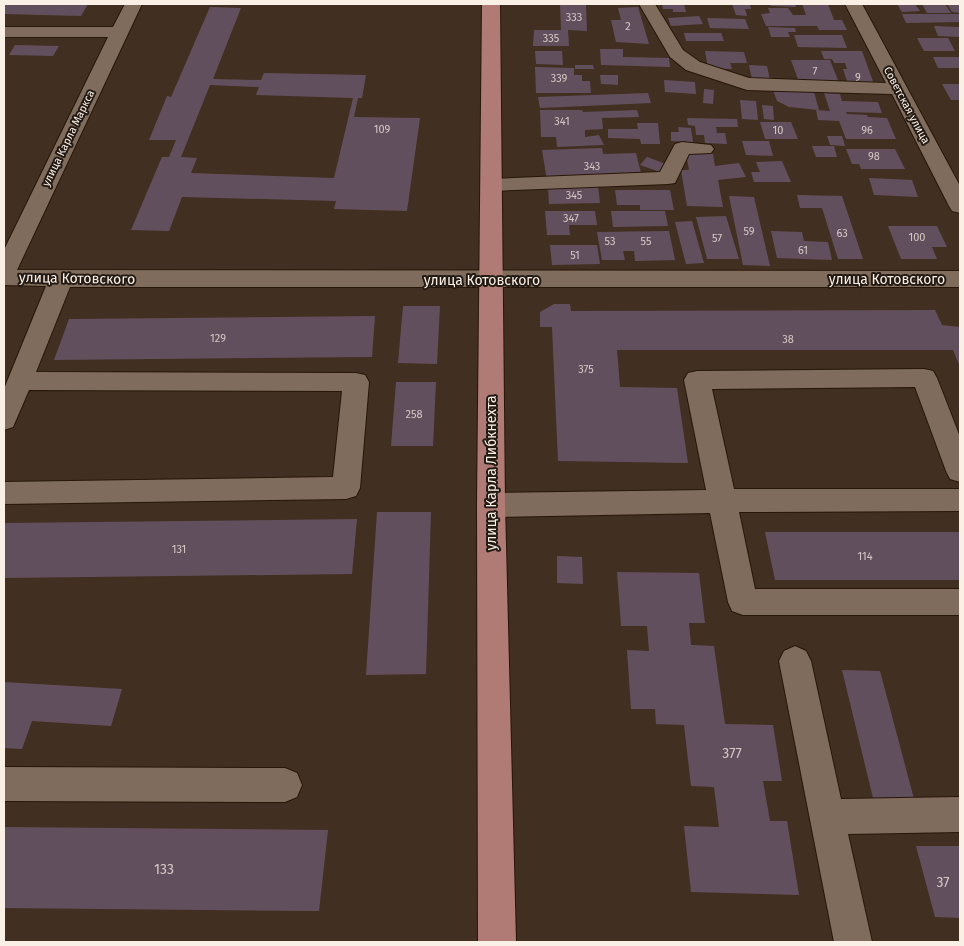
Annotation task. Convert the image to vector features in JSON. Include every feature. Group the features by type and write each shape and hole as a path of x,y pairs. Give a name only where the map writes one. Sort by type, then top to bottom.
{"main road":[{"name":"улица Карла Либкнехта","path":"492,4 491,505 497,942"}],"street":[{"name":"улица Карла Маркса","path":"4,272 133,4"},
{"path":"647,4 676,53 693,66 747,84 899,89"},
{"name":"Советская улица","path":"854,4 960,206"},
{"path":"4,32 119,32"},
{"path":"492,184 668,178 682,148 704,148"},
{"name":"улица Котовского","path":"4,277 61,279 491,280 960,279"},
{"path":"4,420 61,279"},
{"path":"960,471 924,378 697,380 743,602 960,602"},
{"path":"4,493 346,488 356,382 20,381"},
{"path":"491,505 722,501 960,500"},
{"path":"795,661 853,942"},
{"path":"4,784 285,784"},
{"path":"827,817 960,814"}],"building":[{"path":"4,4 88,4 81,16 4,14"},
{"path":"560,4 586,4 587,31 568,30 569,46 533,46 534,30 561,30"},
{"path":"662,4 684,4 686,12 673,12 673,9 663,9"},
{"path":"732,4 750,4 751,9 745,9 747,16 736,15"},
{"path":"770,4 795,4 796,7 771,6"},
{"path":"802,4 828,4 834,20 842,20 847,30 819,30 817,26 766,26 761,14 770,13 768,8 788,8 793,15 806,15"},
{"path":"897,4 915,4 920,11 902,12"},
{"path":"922,4 945,4 951,13 927,13"},
{"path":"947,4 960,4 960,13 952,12"},
{"path":"210,7 241,8 213,79 261,80 264,73 366,75 362,98 358,98 354,117 420,118 407,211 334,209 336,201 182,197 169,231 131,230 162,157 169,157 176,140 149,140 167,96 171,97","holes":["210,85 259,87 256,95 353,98 334,178 191,173 197,158 181,157"]},
{"path":"638,7 649,44 616,42 611,20 621,20 618,8"},
{"path":"902,14 960,14 960,22 906,23"},
{"path":"699,16 703,24 671,26 668,18"},
{"path":"707,18 745,19 749,29 710,28"},
{"path":"934,26 959,27 960,37 938,36"},
{"path":"768,27 795,28 796,32 788,32 790,37 771,37"},
{"path":"684,33 721,33 724,41 686,41"},
{"path":"794,35 842,35 847,48 798,47"},
{"path":"917,38 948,38 955,51 924,51"},
{"path":"15,45 59,46 53,56 9,55"},
{"path":"600,49 623,49 623,57 669,58 670,67 601,65"},
{"path":"535,51 562,51 563,65 536,64"},
{"path":"705,51 744,52 747,63 730,63 732,69 708,68"},
{"path":"821,51 862,51 874,84 848,84 843,69 847,69 845,63 834,63 832,59 824,59"},
{"path":"933,57 960,57 960,68 938,68"},
{"path":"791,60 830,60 839,83 799,82"},
{"path":"575,65 593,65 594,69 575,69"},
{"path":"749,65 767,66 770,80 752,79"},
{"path":"535,67 574,68 574,75 582,75 582,81 590,81 591,93 536,93"},
{"path":"600,75 618,75 618,85 601,84"},
{"path":"664,80 695,82 696,94 665,92"},
{"path":"942,84 960,84 960,100 951,100"},
{"path":"704,89 714,90 713,104 703,103"},
{"path":"773,90 814,92 819,110 789,107 777,101"},
{"path":"648,93 651,103 540,108 538,97"},
{"path":"824,93 840,94 842,101 878,102 882,113 846,112 847,114 887,118 896,139 846,139 839,121 818,120 816,110 830,111"},
{"path":"740,100 756,101 758,120 742,119"},
{"path":"762,105 773,106 774,120 764,119"},
{"path":"540,110 582,110 583,112 637,110 639,117 602,118 603,129 585,130 585,137 599,135 604,145 557,147 556,137 541,137"},
{"path":"687,118 737,119 738,127 716,127 717,133 725,133 727,144 705,143 704,135 696,135 695,126 688,125"},
{"path":"760,122 791,122 798,139 765,139"},
{"path":"637,123 658,123 660,144 641,144 640,139 608,138 608,129 638,129"},
{"path":"678,127 691,128 693,142 671,141 671,132 679,132"},
{"path":"827,136 842,136 845,146 830,145"},
{"path":"742,141 769,141 773,156 746,155"},
{"path":"812,146 834,146 837,157 816,157"},
{"path":"602,148 603,154 636,153 642,177 547,180 542,150"},
{"path":"846,149 895,149 905,169 861,169 859,164 852,164"},
{"path":"686,154 713,154 715,166 739,163 746,177 718,180 723,207 687,206 681,170 689,170"},
{"path":"647,157 666,164 660,172 640,165"},
{"path":"782,161 791,182 754,182 751,172 760,172 756,162"},
{"path":"869,178 912,180 918,197 874,195"},
{"path":"598,186 600,203 549,204 548,187"},
{"path":"615,190 670,190 674,210 640,210 640,205 617,205"},
{"path":"797,195 842,196 863,259 838,259 822,208 800,208"},
{"path":"729,196 754,197 770,266 743,265"},
{"path":"545,211 595,211 597,225 569,225 570,235 547,235"},
{"path":"611,211 665,211 668,226 613,227"},
{"path":"726,216 739,259 707,259 696,217"},
{"path":"692,221 704,263 686,264 675,222"},
{"path":"888,226 937,226 947,247 932,247 937,259 901,259"},
{"path":"669,231 675,260 635,261 634,251 623,251 625,260 602,260 597,232"},
{"path":"771,231 802,232 804,241 828,242 832,260 777,258"},
{"path":"550,245 597,245 600,264 552,265"},
{"path":"554,304 570,304 571,311 935,310 942,325 960,327 960,367 953,350 617,350 620,387 677,388 688,463 558,461 552,327 540,327 540,312"},
{"path":"403,306 440,306 437,364 398,363"},
{"path":"375,316 372,357 54,360 69,319"},
{"path":"396,382 436,382 433,446 391,446"},
{"path":"377,512 431,512 426,674 366,675"},
{"path":"357,519 352,574 4,578 4,523"},
{"path":"765,532 960,532 960,580 775,580"},
{"path":"557,556 582,557 583,584 557,583"},
{"path":"617,572 699,573 705,623 689,623 691,645 714,646 725,724 773,725 782,781 763,781 770,821 787,821 799,895 691,892 684,826 719,827 714,787 691,786 684,725 656,724 655,709 631,709 627,650 649,651 647,626 621,626"},
{"path":"842,670 880,671 914,799 873,798"},
{"path":"4,682 122,689 111,726 32,721 22,749 4,748"},
{"path":"4,827 328,830 319,911 4,908"},
{"path":"916,846 960,846 960,918 935,917"}]}
